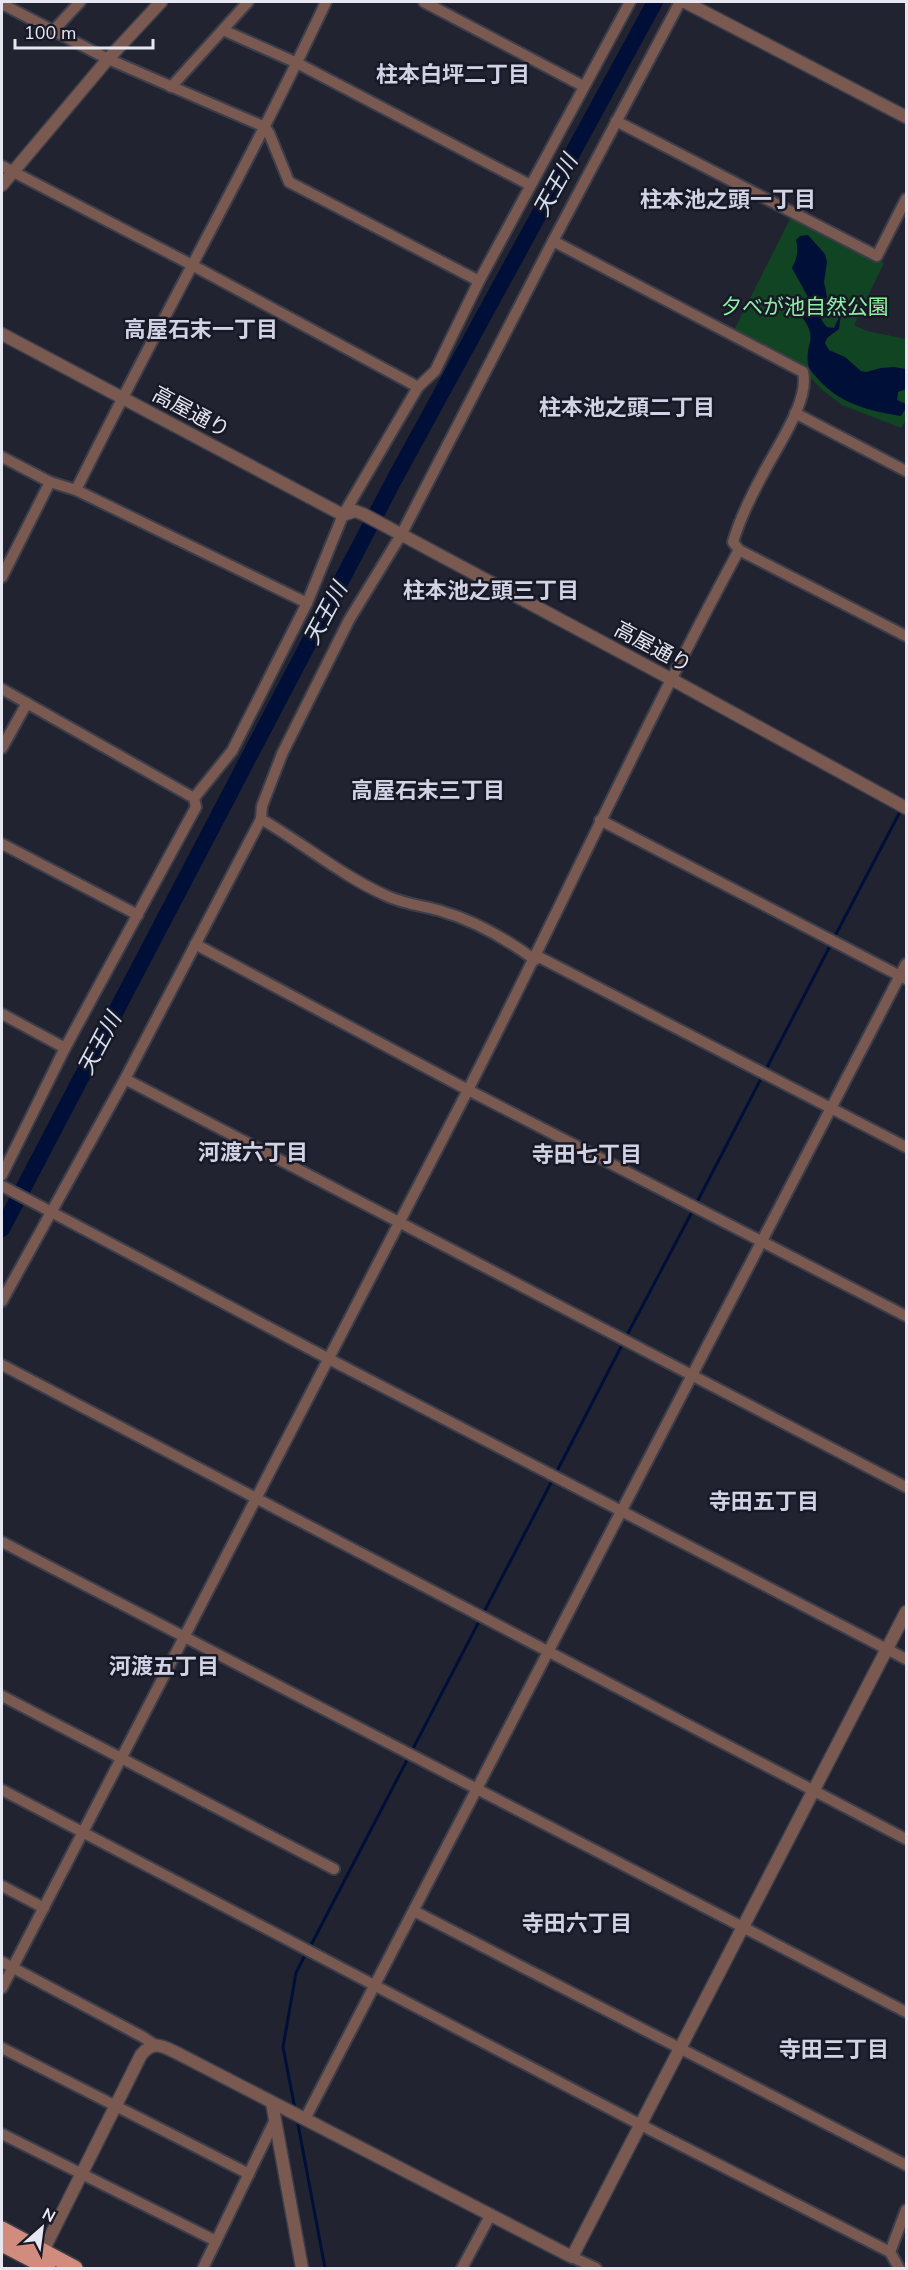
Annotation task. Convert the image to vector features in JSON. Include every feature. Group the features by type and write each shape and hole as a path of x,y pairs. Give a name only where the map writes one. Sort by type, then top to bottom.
{"main road":[{"path":"2,2229 41,2262"},
{"path":"2,2244 41,2262 75,2268"}],"street":[{"path":"53,31 80,2"},
{"path":"2,185 7,169 161,2"},
{"path":"171,87 248,2"},
{"path":"76,490 265,127 326,2"},
{"path":"424,2 583,86"},
{"path":"194,798 232,751 307,603 343,515 418,387 435,370 479,281 630,2"},
{"path":"2,1301 48,1209 125,1079 261,819 262,806 282,754 349,620 680,2"},
{"path":"685,2 906,117"},
{"path":"2,4 108,59 265,127 289,182 479,281"},
{"path":"223,30 297,63 530,185"},
{"path":"616,121 877,256 906,199"},
{"path":"7,169 192,265 418,387"},
{"path":"553,241 803,368 805,380 795,413 740,522 733,542 739,550 906,636"},
{"name":"高屋通り","path":"2,334 343,515 355,511 363,514 671,679 901,806"},
{"path":"795,413 906,471"},
{"path":"2,457 50,482 76,490 307,603"},
{"path":"2,577 4,565 50,482"},
{"path":"2,1988 536,958 600,820 739,550"},
{"path":"2,689 194,798 196,807 65,1047 2,1175"},
{"path":"2,748 27,703"},
{"path":"261,819 330,866 389,897 441,911 490,929 536,958 753,1067 906,1148"},
{"path":"600,820 903,978"},
{"path":"2,844 138,915"},
{"path":"195,944 468,1090 906,1316"},
{"path":"304,2119 549,1653 761,1240 903,978 906,964"},
{"path":"2,1014 65,1047"},
{"path":"125,1079 906,1487"},
{"path":"3,1186 329,1359 906,1659"},
{"path":"2,1365 255,1500 906,1839"},
{"path":"2,1542 477,1791 906,2012"},
{"path":"573,2257 906,1612"},
{"path":"2,1696 334,1869"},
{"path":"2,1790 641,2125 890,2252 899,2268"},
{"path":"2,1886 44,1908"},
{"path":"414,1911 906,2165"},
{"path":"2,1962 155,2045 175,2052 490,2216 596,2268"},
{"path":"41,2262 81,2173 141,2055 148,2047 155,2045"},
{"path":"2,2048 249,2174"},
{"path":"276,2105 274,2122 302,2268"},
{"path":"203,2268 274,2122"},
{"path":"2,2134 216,2241"},
{"path":"890,2252 906,2210"},
{"path":"462,2268 490,2216"}],"green space":[{"name":"夕べが池自然公園","path":"792,215 884,263 854,325 867,331 906,339 906,420 901,428 842,405 821,389 808,375 733,332"}],"water":[{"path":"808,235 825,254 827,262 824,282 827,297 825,304 829,307 821,318 827,327 834,328 845,304 848,305 841,314 839,329 827,338 825,343 829,350 845,357 861,371 894,367 906,369 906,389 898,392 897,400 906,404 901,416 867,409 836,395 809,368 811,336 802,317 808,297 792,268 797,254 796,240 800,236"}],"waterway":[{"name":"天王川","path":"2,1229 394,480 655,2"},
{"path":"834,938 902,808"},
{"path":"696,1204 831,944"},
{"path":"626,1337 693,1210"},
{"path":"556,1473 623,1343"},
{"path":"310,1947 553,1479"},
{"path":"295,2109 283,2047 296,1973 306,1953"},
{"path":"297,2119 325,2268"}],"district":[{"name":"柱本白坪二丁目","path":"453,74"},
{"name":"柱本池之頭一丁目","path":"728,199"},
{"name":"高屋石末一丁目","path":"201,329"},
{"name":"柱本池之頭二丁目","path":"627,407"},
{"name":"柱本池之頭三丁目","path":"491,590"},
{"name":"高屋石末三丁目","path":"428,790"},
{"name":"河渡六丁目","path":"253,1152"},
{"name":"寺田七丁目","path":"587,1154"},
{"name":"寺田五丁目","path":"764,1501"},
{"name":"河渡五丁目","path":"164,1666"},
{"name":"寺田六丁目","path":"577,1923"},
{"name":"寺田三丁目","path":"834,2049"}]}
